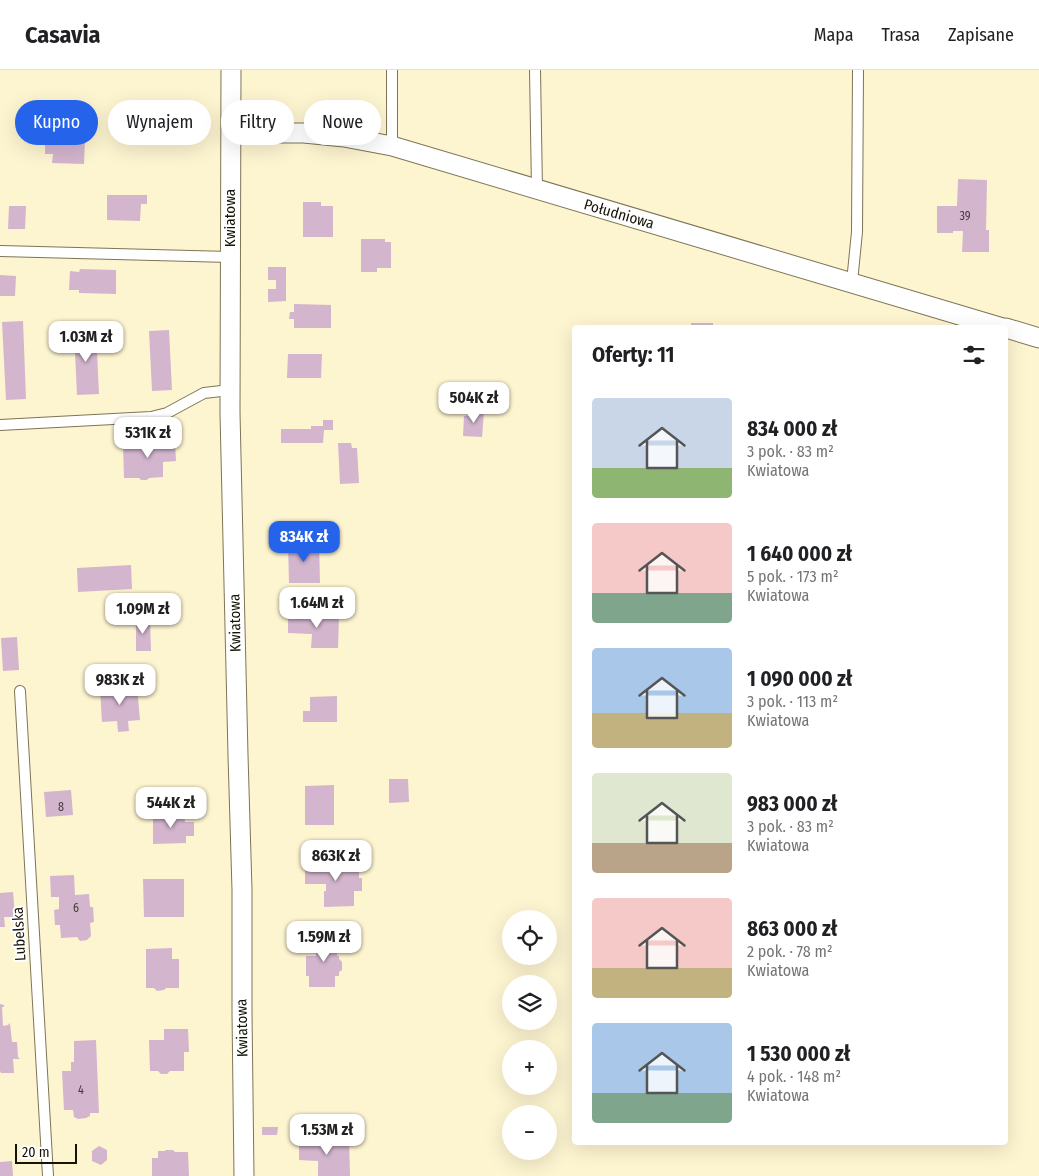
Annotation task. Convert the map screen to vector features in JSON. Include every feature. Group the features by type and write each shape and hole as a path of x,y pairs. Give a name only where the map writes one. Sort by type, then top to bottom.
{"street":[{"name":"Kwiatowa","path":"231,70 231,100"},
{"name":"Południowa","path":"294,133 344,137 392,146 995,325"},
{"name":"Kwiatowa","path":"231,145 230,390 237,746 242,890 244,1176"},
{"name":"Południowa","path":"1008,329 1039,338"}],"lane":[{"path":"392,70 392,146"},
{"path":"535,70 537,190"},
{"path":"852,282 857,232 858,70"},
{"path":"0,251 230,257"},
{"path":"0,425 151,417 167,413 204,393 230,390"},
{"name":"Lubelska","path":"20,691 48,1176"}],"building":[{"path":"45,145 85,145 84,164 52,163 53,154 45,154"},
{"path":"958,179 987,180 986,230 989,230 989,252 962,252 963,231 937,233 937,206 957,206"},
{"path":"107,195 147,195 147,204 141,204 140,221 107,220"},
{"path":"303,202 321,202 321,206 333,206 333,237 303,237"},
{"path":"9,206 26,206 25,229 8,229"},
{"path":"361,239 385,239 385,242 391,242 391,268 377,268 377,272 361,272"},
{"path":"268,267 286,267 286,301 268,302 268,289 276,289 276,280 268,280"},
{"path":"80,269 116,270 116,294 79,293 79,290 69,290 70,271 79,272"},
{"path":"0,275 16,276 15,296 0,296"},
{"path":"294,304 331,305 331,328 294,328 294,319 289,319 290,312 294,312"},
{"path":"23,321 26,399 6,400 2,322"},
{"path":"691,323 713,323 713,325 691,325"},
{"path":"96,330 99,394 77,395 74,331"},
{"path":"169,330 172,390 152,391 149,331"},
{"path":"288,354 322,354 321,378 287,378"},
{"path":"470,411 484,412 482,437 463,436 464,416 469,416"},
{"path":"323,420 333,420 333,430 324,430 323,443 281,443 281,429 311,429 311,426 323,426"},
{"path":"175,439 176,461 163,462 163,477 149,478 147,480 124,478 123,445 147,445 147,440"},
{"path":"338,443 351,443 352,448 357,448 359,483 340,484"},
{"path":"319,542 320,583 289,583 288,543"},
{"path":"131,565 132,589 78,592 77,568"},
{"path":"288,615 339,616 338,648 311,648 312,634 288,633"},
{"path":"150,619 151,651 136,651 136,620"},
{"path":"17,637 19,670 3,671 1,638"},
{"path":"124,682 125,687 137,686 140,720 128,721 129,731 118,732 117,721 102,722 100,689 115,688 115,683"},
{"path":"337,696 337,722 303,722 303,711 310,711 310,697"},
{"path":"389,779 408,779 409,802 389,803"},
{"path":"334,785 334,825 305,825 305,786"},
{"path":"71,790 73,815 46,817 44,792"},
{"path":"153,814 184,814 185,822 194,822 194,836 186,836 186,843 153,844"},
{"path":"359,863 359,878 362,878 362,891 354,891 354,906 324,907 326,884 305,884 305,865"},
{"path":"74,875 75,895 89,894 90,907 93,907 94,922 90,923 91,936 87,940 80,941 77,937 61,938 60,925 55,925 54,910 59,909 59,897 51,897 50,876"},
{"path":"143,879 184,879 184,917 144,917"},
{"path":"13,892 15,917 4,917 5,927 0,927 0,893"},
{"path":"337,934 337,956 339,956 342,962 342,970 339,972 339,976 335,976 335,987 309,987 309,976 306,976 306,956 316,956 316,935"},
{"path":"172,948 172,959 179,959 179,988 166,988 157,991 154,988 146,988 146,949"},
{"path":"0,1004 4,1005 2,1007 3,1026 10,1023 12,1042 17,1042 18,1057 20,1059 13,1059 14,1073 1,1073 0,1071"},
{"path":"164,1029 188,1029 189,1052 184,1052 184,1071 170,1071 167,1074 161,1074 158,1071 150,1071 149,1040 164,1040"},
{"path":"96,1040 99,1113 90,1113 90,1116 86,1118 78,1119 74,1117 73,1110 64,1110 62,1071 71,1071 71,1062 74,1062 74,1041"},
{"path":"262,1127 278,1127 277,1135 262,1135"},
{"path":"299,1139 349,1139 350,1176 318,1176 318,1161 299,1160"},
{"path":"99,1146 107,1150 107,1160 101,1165 92,1161 92,1151"},
{"path":"158,1151 188,1152 189,1176 152,1176 152,1158 158,1158"},
{"path":"12,1161 13,1176 0,1176 0,1162"}]}
